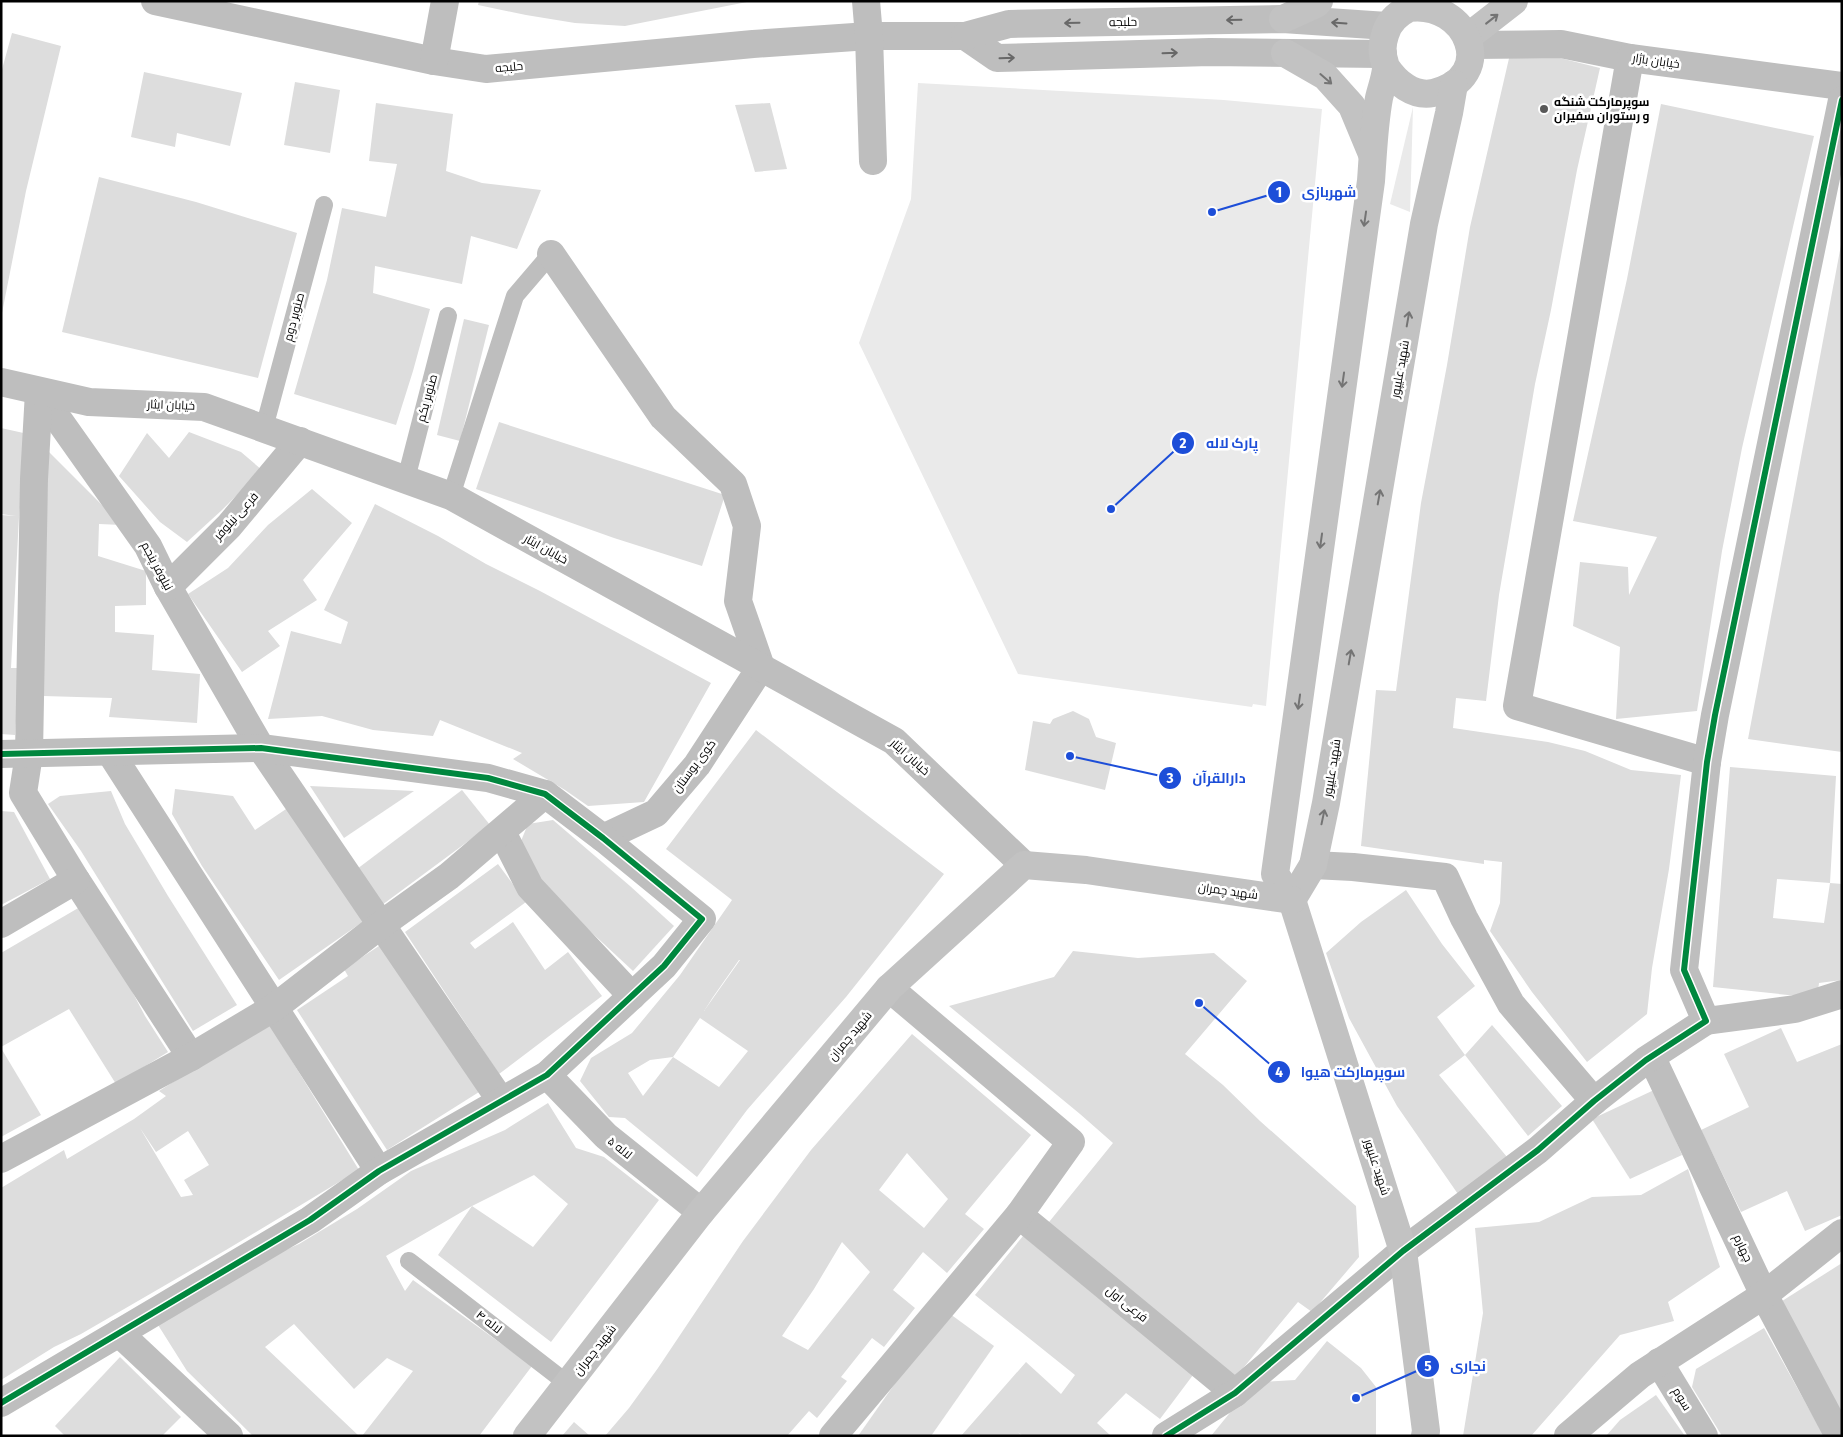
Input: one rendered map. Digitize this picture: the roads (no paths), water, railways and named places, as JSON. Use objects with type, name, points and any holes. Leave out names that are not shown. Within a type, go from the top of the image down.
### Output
[{"type":"main road","points":[[1283,19],[1319,1]]},
{"type":"main road","points":[[1470,40],[1514,1]]},
{"type":"main road","points":[[1292,900],[1275,874],[1370,182],[1378,100],[1385,61],[1383,41],[1391,15],[1415,6],[1434,3],[1450,10],[1458,17],[1470,40],[1469,62],[1463,74],[1454,84],[1442,90],[1429,93],[1416,92],[1404,87],[1394,78],[1385,61]]},
{"type":"main road","points":[[1285,52],[1325,76],[1352,106],[1373,156]]},
{"type":"main road","name":"شهید علیپور","points":[[1425,1436],[1425,1422],[1403,1251],[1292,900],[1314,865],[1424,224],[1454,84]]},
{"type":"main road","name":"شهید چمران","points":[[526,1436],[701,1212],[888,988],[1024,865],[1086,870],[1292,900]]},
{"type":"street","name":"حلبجه","points":[[155,1],[434,61],[486,69],[754,44],[869,36],[965,36],[1009,24],[1391,15]]},
{"type":"street","points":[[434,61],[446,1]]},
{"type":"street","points":[[866,1],[874,162]]},
{"type":"street","points":[[965,36],[997,58],[1210,52],[1285,52],[1385,61]]},
{"type":"street","name":"خیابان باژار","points":[[1470,40],[1561,44],[1630,58],[1842,86]]},
{"type":"street","points":[[1630,58],[1517,706],[1707,762]]},
{"type":"street","points":[[1706,1021],[1684,970],[1707,762],[1715,715],[1842,100]]},
{"type":"street","points":[[551,254],[663,417],[733,484],[747,526],[738,601],[761,667]]},
{"type":"street","name":"خیابان ایثار","points":[[1,382],[89,402],[204,407],[452,496],[894,741],[1024,865]]},
{"type":"street","points":[[39,392],[34,479],[29,754],[23,792],[76,880],[191,1057]]},
{"type":"street","name":"نیلوفر پنجم","points":[[39,392],[148,546],[168,587],[261,748],[501,1101]]},
{"type":"street","name":"فرعی نیلوفر","points":[[168,587],[229,526],[300,441]]},
{"type":"street","name":"کوی بوستان","points":[[603,838],[656,813],[698,765],[761,667]]},
{"type":"street","points":[[1,754],[261,748],[488,778],[544,794],[603,838],[702,919],[664,966],[547,1075],[379,1171],[310,1220],[1,1402]]},
{"type":"street","points":[[110,752],[379,1171]]},
{"type":"street","points":[[1,1160],[191,1057],[275,1007],[382,924],[449,876],[544,794]]},
{"type":"street","points":[[502,832],[530,887],[632,996]]},
{"type":"street","points":[[1314,865],[1353,866],[1445,877],[1464,918],[1511,1004],[1594,1101]]},
{"type":"street","points":[[1,924],[76,880]]},
{"type":"street","points":[[833,1436],[1019,1215],[1071,1142],[888,988]]},
{"type":"street","points":[[1166,1436],[1234,1393],[1403,1251],[1538,1150],[1594,1101],[1646,1060],[1652,1058],[1706,1021],[1795,1009],[1842,994]]},
{"type":"street","name":"چهارم","points":[[1652,1058],[1764,1295],[1840,1436]]},
{"type":"street","name":"لاله ۵","points":[[547,1075],[606,1136],[701,1212]]},
{"type":"street","name":"فرعی اول","points":[[1019,1215],[1234,1393]]},
{"type":"street","points":[[1568,1436],[1640,1375],[1764,1295],[1842,1233]]},
{"type":"street","points":[[119,1333],[229,1436]]},
{"type":"street","name":"سوم","points":[[1659,1362],[1704,1436]]},
{"type":"lane","name":"صنوبر دوم","points":[[264,428],[324,205]]},
{"type":"lane","points":[[452,496],[515,296],[551,254]]},
{"type":"lane","name":"صنوبر یکم","points":[[406,479],[448,316]]},
{"type":"lane","name":"لاله ۴","points":[[409,1261],[568,1384]]},
{"type":"place","name":"سوپرمارکت شنگه و رستوران سفیران","points":[[1544,109]]},
{"type":"place","name":"شهربازی","points":[[1212,212]]},
{"type":"place","name":"پارک لاله","points":[[1111,509]]},
{"type":"place","name":"دارالقرآن","points":[[1070,756]]},
{"type":"place","name":"سوپرمارکت هیوا","points":[[1199,1003]]},
{"type":"place","name":"نجاری","points":[[1356,1398]]}]
